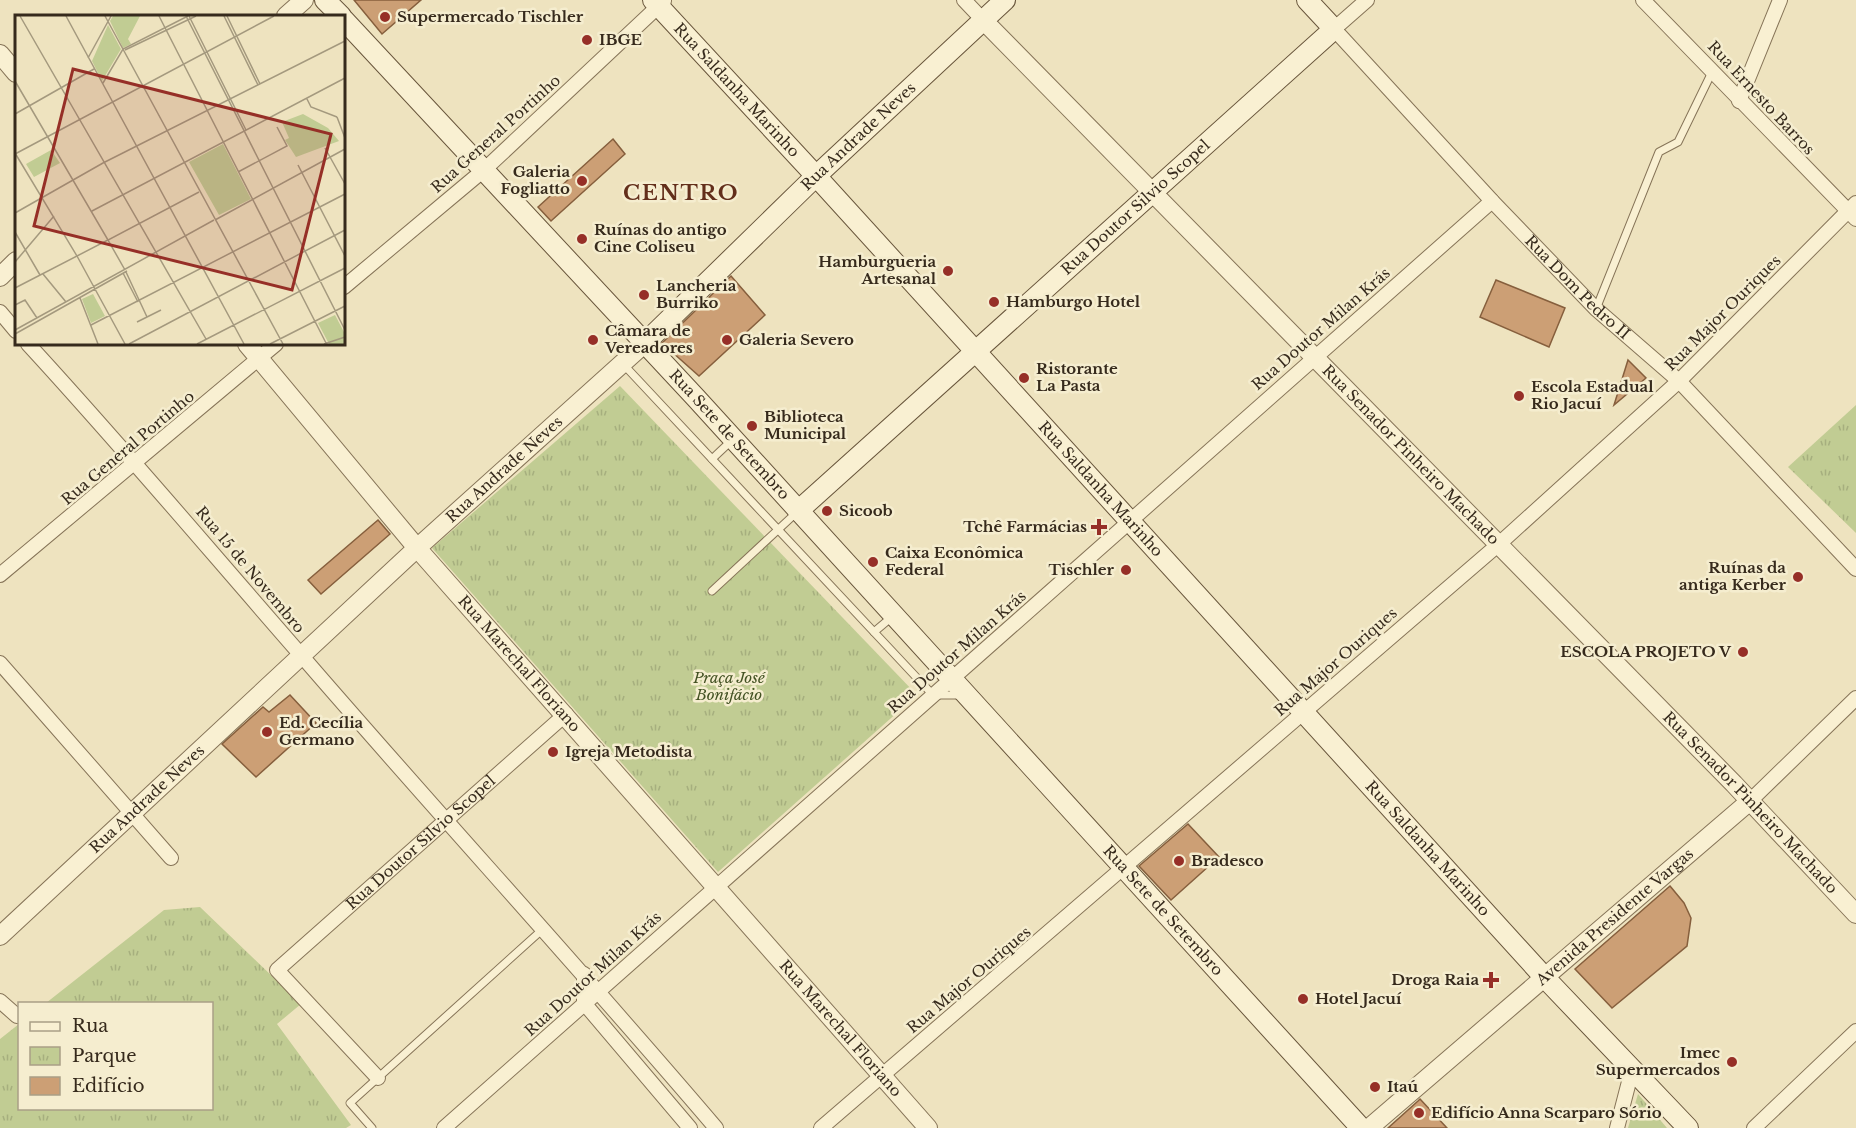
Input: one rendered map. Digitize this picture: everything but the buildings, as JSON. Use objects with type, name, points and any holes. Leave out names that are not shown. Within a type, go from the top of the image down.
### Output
[{"type":"main road","name":"Rua Sete de Setembro","points":[[325,0],[339,15]]},
{"type":"main road","name":"Rua Andrade Neves","points":[[645,343],[816,176],[1005,0]]},
{"type":"main road","name":"Rua Dom Pedro II","points":[[1307,0],[1334,29]]},
{"type":"main road","name":"Rua Saldanha Marinho","points":[[659,2],[1546,979],[1688,1128]]},
{"type":"main road","name":"Rua Sete de Setembro","points":[[345,21],[645,343],[1361,1128]]},
{"type":"main road","name":"Rua Doutor Silvio Scopel","points":[[798,511],[1334,29]]},
{"type":"street","points":[[287,15],[304,0]]},
{"type":"street","name":"Rua Senador Pinheiro Machado","points":[[964,0],[1153,190],[1750,801],[1856,914]]},
{"type":"street","name":"Rua Doutor Silvio Scopel","points":[[1334,29],[1367,0]]},
{"type":"street","name":"Rua Ernesto Barros","points":[[1643,0],[1713,70],[1738,101],[1853,211]]},
{"type":"street","points":[[1738,101],[1780,0]]},
{"type":"street","name":"Rua General Portinho","points":[[345,287],[485,169],[659,2]]},
{"type":"street","name":"Rua Dom Pedro II","points":[[1334,29],[1492,201],[1596,309],[1678,381],[1856,568]]},
{"type":"street","points":[[0,54],[15,72]]},
{"type":"street","name":"Rua Doutor Milan Krás","points":[[444,1128],[1492,201]]},
{"type":"street","name":"Rua Major Ouriques","points":[[821,1128],[1499,544],[1678,381],[1853,211]]},
{"type":"street","points":[[0,277],[15,262]]},
{"type":"street","points":[[0,312],[15,329]]},
{"type":"street","name":"Rua Andrade Neves","points":[[0,936],[417,548],[645,343]]},
{"type":"street","name":"Rua 15 de Novembro","points":[[29,345],[137,463],[301,656],[599,990],[716,1128]]},
{"type":"street","name":"Rua Marechal Floriano","points":[[248,345],[417,548],[566,714],[928,1128]]},
{"type":"street","name":"Rua General Portinho","points":[[0,576],[275,345]]},
{"type":"street","points":[[0,663],[171,858]]},
{"type":"street","name":"Avenida Presidente Vargas","points":[[1369,1128],[1546,979],[1750,801],[1856,698]]},
{"type":"street","name":"Rua Doutor Silvio Scopel","points":[[378,1078],[277,970],[566,714]]},
{"type":"street","points":[[584,974],[584,1003],[690,1128]]},
{"type":"street","points":[[0,1001],[16,1016]]},
{"type":"street","points":[[1754,1128],[1856,1031]]},
{"type":"street","points":[[641,1070],[655,1056]]},
{"type":"street","points":[[1617,1128],[1632,1070]]},
{"type":"lane","points":[[1596,309],[1659,152],[1678,142],[1713,70]]},
{"type":"lane","name":"Rua Sete de Setembro","points":[[622,363],[933,695]]},
{"type":"lane","points":[[712,459],[733,439]]},
{"type":"lane","points":[[712,591],[798,511]]},
{"type":"lane","points":[[874,632],[893,616]]},
{"type":"lane","points":[[933,695],[965,694]]},
{"type":"lane","points":[[372,1128],[350,1103],[543,929]]},
{"type":"green space","name":"Praça José Bonifácio","points":[[620,386],[917,695],[718,872],[432,548]]},
{"type":"green space","points":[[1856,405],[1856,533],[1788,467]]},
{"type":"green space","points":[[200,907],[301,1004],[277,1024],[351,1125],[346,1128],[0,1128],[0,1039],[18,1025],[18,1110],[213,1110],[213,1002],[47,1002],[164,910]]},
{"type":"green space","points":[[1638,1094],[1667,1128],[1628,1128]]},
{"type":"place","name":"Supermercado Tischler","points":[[385,17]]},
{"type":"place","name":"IBGE","points":[[587,40]]},
{"type":"place","name":"Galeria Fogliatto","points":[[582,181]]},
{"type":"place","name":"Ruínas do antigo Cine Coliseu","points":[[582,239]]},
{"type":"place","name":"Hamburgueria Artesanal","points":[[948,271]]},
{"type":"place","name":"Lancheria Burriko","points":[[644,295]]},
{"type":"place","name":"Hamburgo Hotel","points":[[994,302]]},
{"type":"place","name":"Câmara de Vereadores","points":[[593,340]]},
{"type":"place","name":"Galeria Severo","points":[[727,340]]},
{"type":"place","name":"Ristorante La Pasta","points":[[1024,378]]},
{"type":"place","name":"Escola Estadual Rio Jacuí","points":[[1519,396]]},
{"type":"place","name":"Biblioteca Municipal","points":[[752,426]]},
{"type":"place","name":"Sicoob","points":[[827,511]]},
{"type":"place","name":"Tchê Farmácias","points":[[1099,527]]},
{"type":"place","name":"Caixa Econômica Federal","points":[[873,562]]},
{"type":"place","name":"Tischler","points":[[1126,570]]},
{"type":"place","name":"Ruínas da antiga Kerber","points":[[1798,577]]},
{"type":"place","name":"ESCOLA PROJETO V","points":[[1743,652]]},
{"type":"place","name":"Ed. Cecília Germano","points":[[267,732]]},
{"type":"place","name":"Igreja Metodista","points":[[553,752]]},
{"type":"place","name":"Bradesco","points":[[1179,861]]},
{"type":"place","name":"Droga Raia","points":[[1491,980]]},
{"type":"place","name":"Hotel Jacuí","points":[[1303,999]]},
{"type":"place","name":"Imec Supermercados","points":[[1732,1062]]},
{"type":"place","name":"Itaú","points":[[1375,1087]]},
{"type":"place","name":"Edifício Anna Scarparo Sório","points":[[1419,1113]]},
{"type":"district","name":"CENTRO","points":[[681,193]]}]
